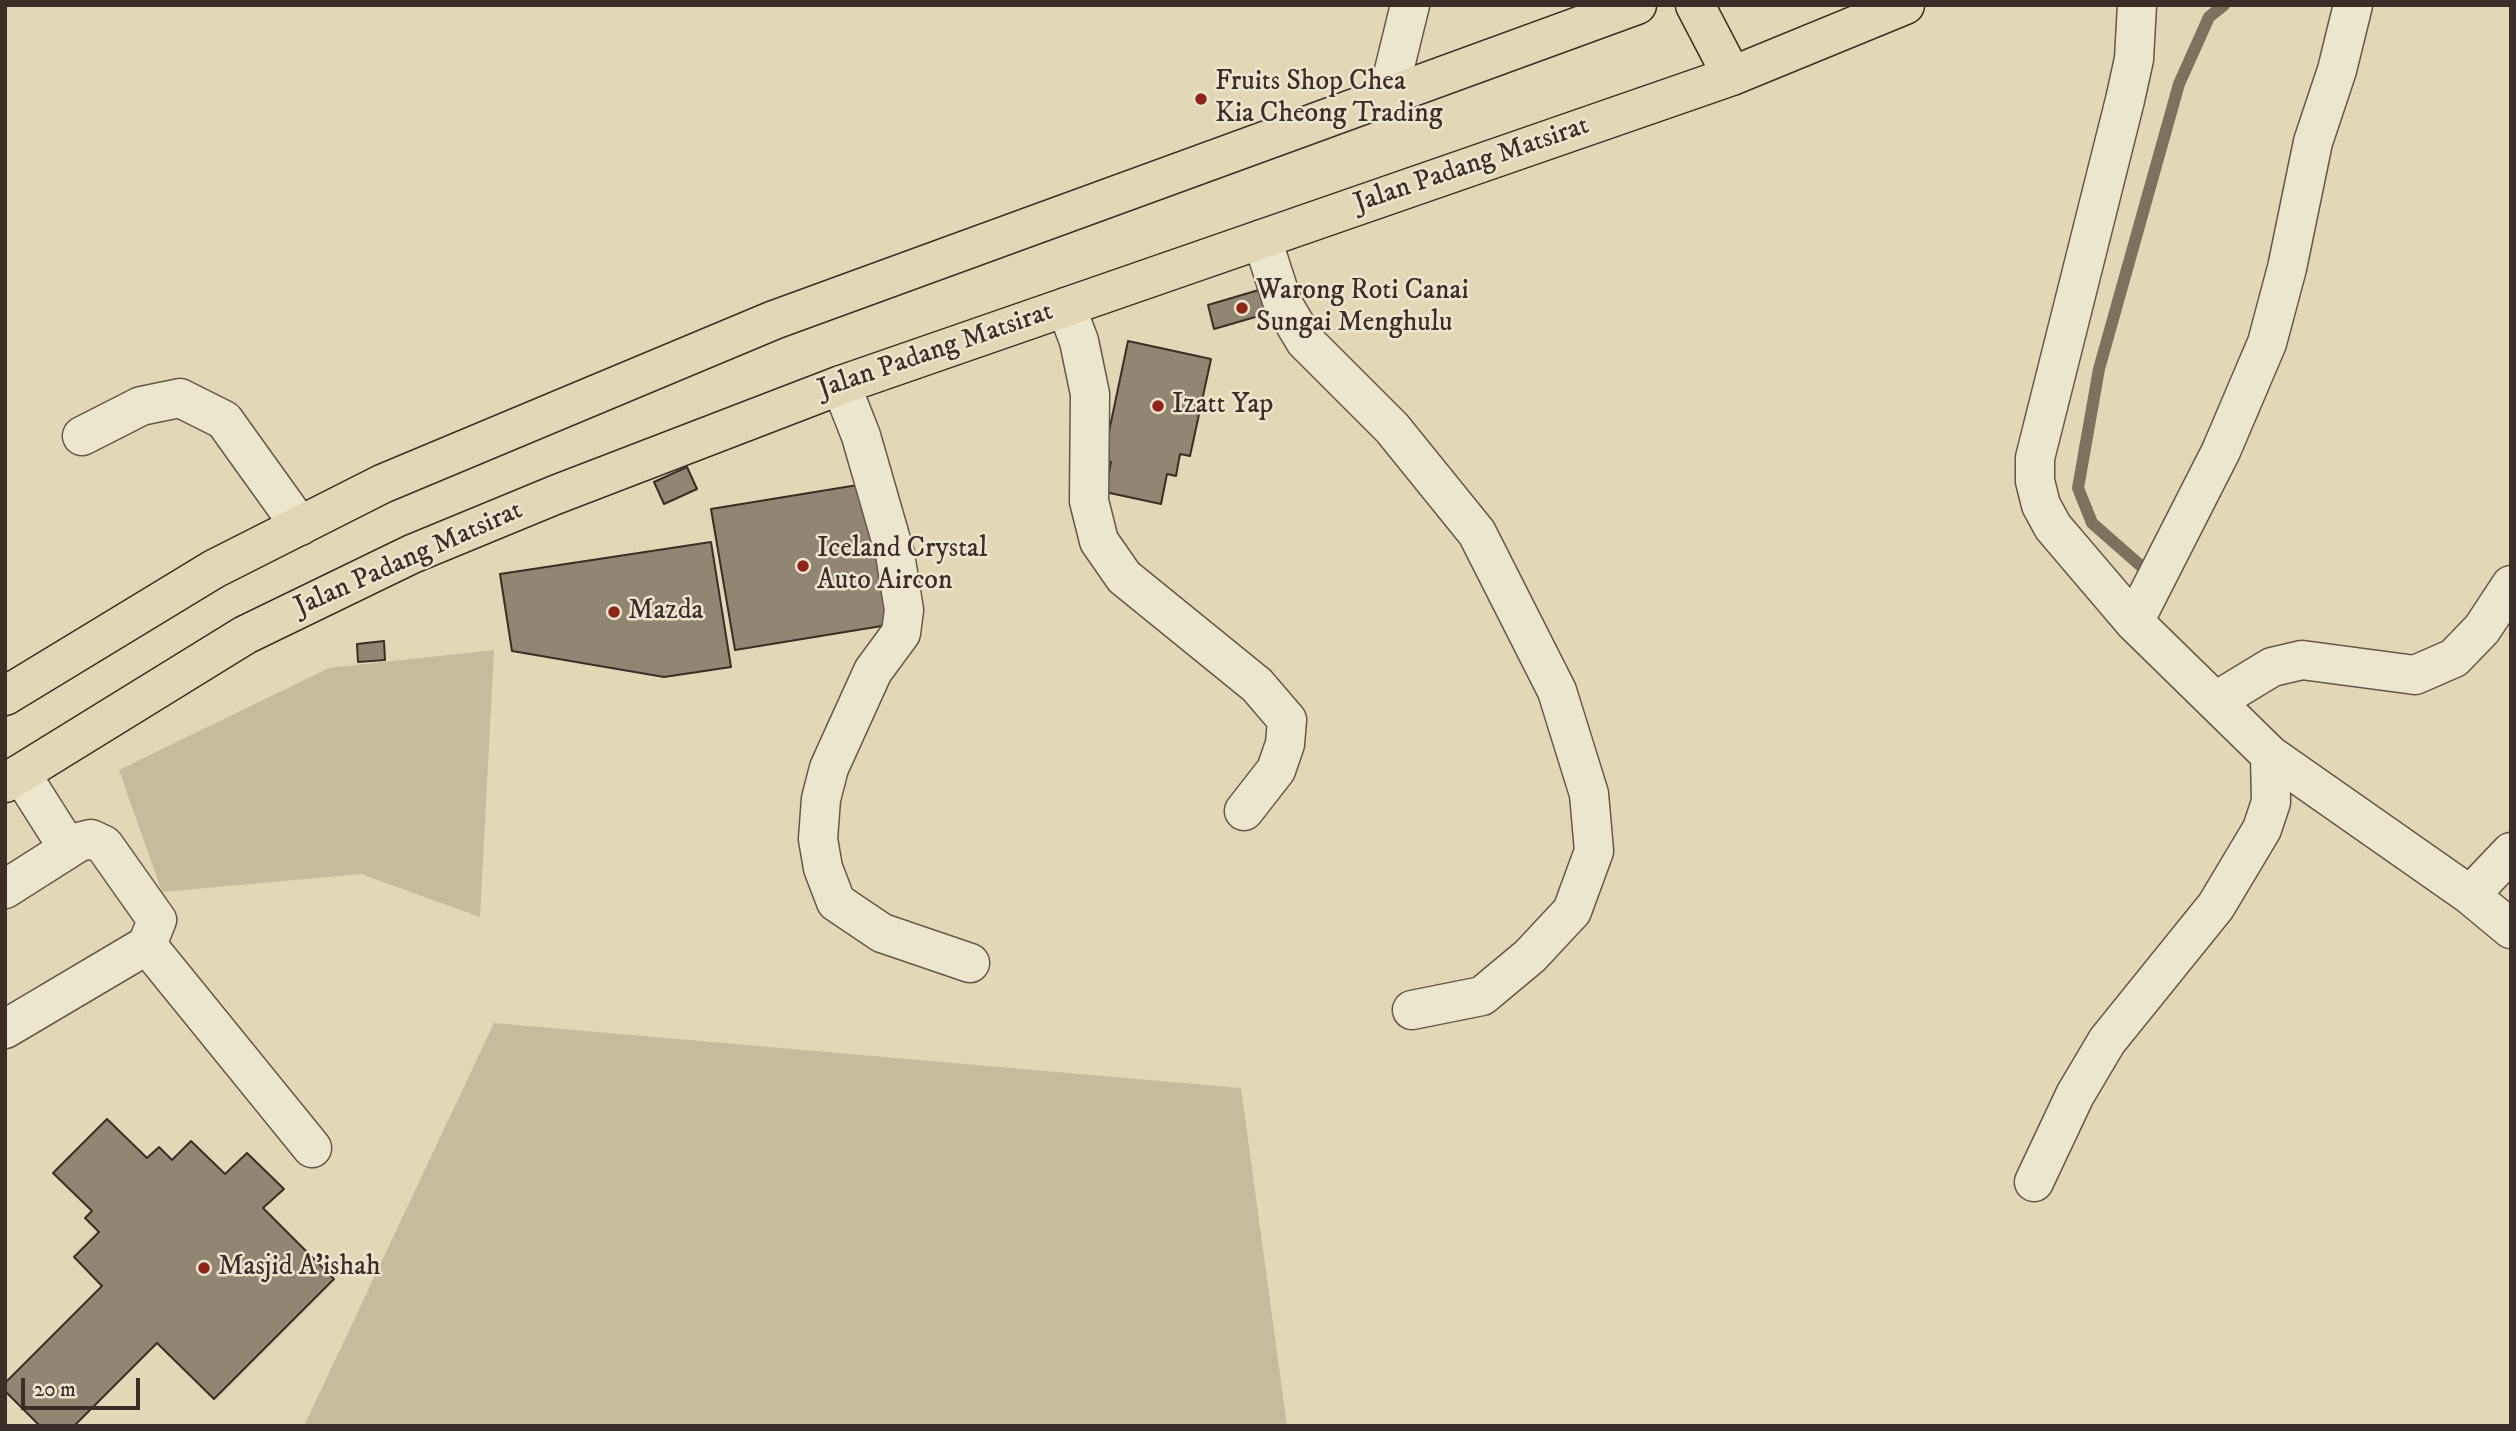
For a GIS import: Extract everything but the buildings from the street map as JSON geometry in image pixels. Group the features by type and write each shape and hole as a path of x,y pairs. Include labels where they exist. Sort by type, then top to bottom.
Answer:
{"main road":[{"path":"5,696 214,569 382,484 774,320 1637,5"},
{"path":"1695,5 1732,76"},
{"name":"Jalan Padang Matsirat","path":"13,778 245,635 412,554 697,439 841,385 1732,76 1905,5"}],"street":[{"path":"1388,95 1410,5"},
{"path":"2137,5 2134,59 2125,100 2035,458 2035,481 2041,505 2053,527 2134,622 2270,755 2470,895 2511,929"},
{"path":"2134,622 2221,451 2267,343 2287,268 2313,142 2337,70 2353,5"},
{"path":"1262,239 1283,304 1304,341 1392,428 1477,533 1557,691 1589,794 1594,851 1572,911 1530,956 1482,996 1412,1010"},
{"path":"1066,307 1079,341 1090,394 1089,501 1100,541 1124,576 1257,685 1287,720 1285,744 1276,770 1244,811"},
{"path":"841,385 861,436 895,554 904,610 901,633 873,671 829,768 821,799 818,839 823,868 836,902 882,933 970,963"},
{"path":"82,436 141,406 180,398 224,420 300,526"},
{"path":"2216,701 2272,667 2302,660 2415,675 2454,658 2482,629 2511,585"},
{"path":"2034,1182 2075,1095 2107,1041 2216,906 2262,829 2271,802 2270,755"},
{"path":"13,778 68,848"},
{"path":"5,889 68,848 91,839 103,845 157,920 147,945 5,1029"},
{"path":"2470,895 2511,852"},
{"path":"147,945 312,1148"}],"shaded area":[{"path":"494,650 480,917 361,874 162,892 119,770 329,668"},
{"path":"494,1023 1241,1088 1287,1426 304,1426"}],"waterway":[{"path":"2141,566 2092,523 2078,488 2099,369 2179,84 2209,17 2224,5"}],"place":[{"name":"Fruits Shop Chea Kia Cheong Trading","path":"1201,99"},
{"name":"Warong Roti Canai Sungai Menghulu","path":"1242,308"},
{"name":"Izatt Yap","path":"1158,406"},
{"name":"Iceland Crystal Auto Aircon","path":"803,566"},
{"name":"Mazda","path":"614,612"},
{"name":"Masjid A'ishah","path":"204,1268"}]}
